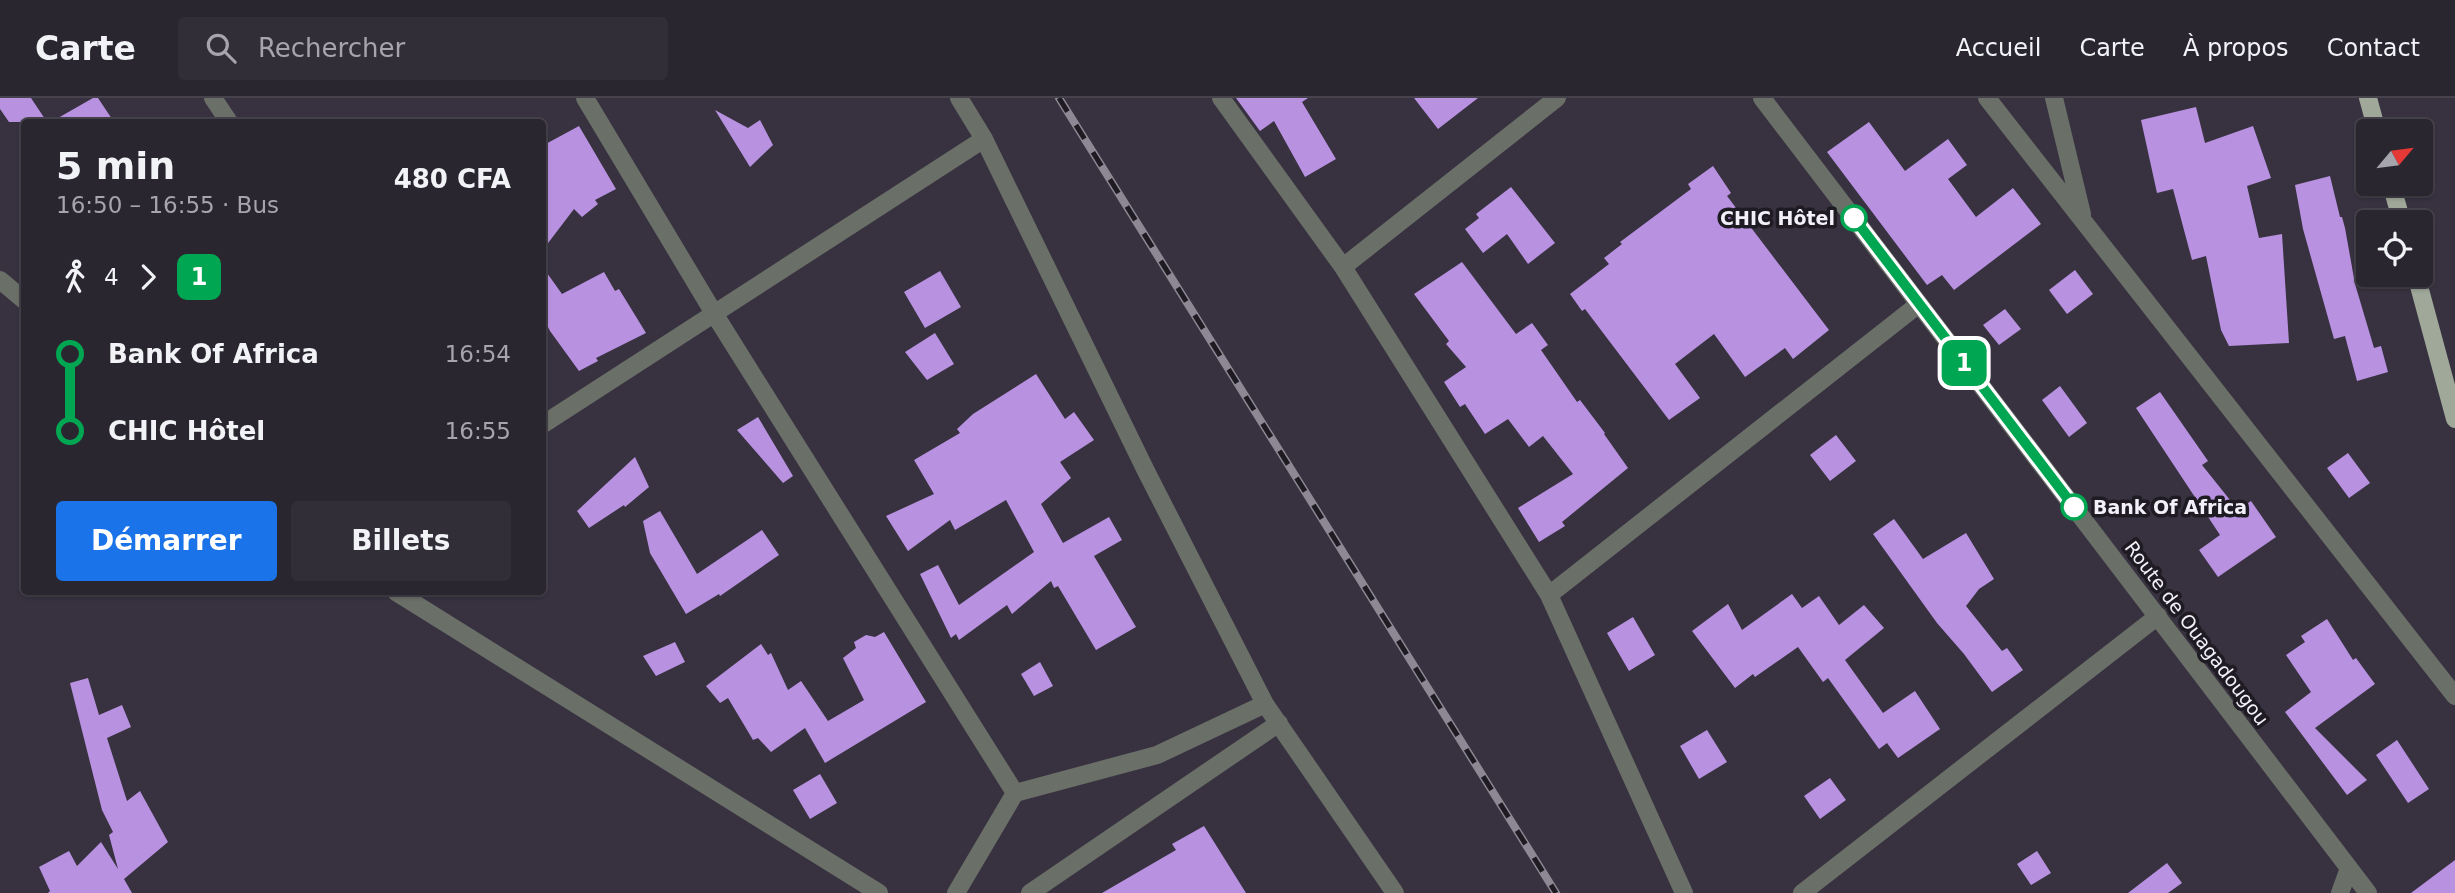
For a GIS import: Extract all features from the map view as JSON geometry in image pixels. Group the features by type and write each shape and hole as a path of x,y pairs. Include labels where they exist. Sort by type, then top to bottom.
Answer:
{"main road":[{"path":"2368,98 2374,119"},
{"path":"2419,287 2455,419"}],"street":[{"path":"213,98 227,119"},
{"path":"585,98 715,315 1015,793"},
{"path":"959,98 984,139 1146,471 1265,704 1395,893"},
{"path":"1221,98 1343,267 1549,595 1684,893"},
{"path":"1343,267 1557,98"},
{"name":"Route de Ouagadougou","path":"1762,98 2368,893"},
{"path":"1987,98 2455,696"},
{"path":"2054,98 2084,222"},
{"path":"546,422 984,139"},
{"path":"0,280 21,298"},
{"path":"1549,595 1919,304"},
{"path":"401,595 879,893"},
{"path":"1802,893 2158,616"},
{"path":"957,893 1015,793 1157,755 1265,704"},
{"path":"1030,893 1279,723"},
{"path":"2340,893 2349,868"}],"building":[{"path":"0,98 31,98 45,119 9,122 0,109"},
{"path":"93,98 98,98 112,119 56,119"},
{"path":"1236,98 1308,98 1302,102 1336,159 1305,177 1274,121 1260,131"},
{"path":"1414,98 1478,98 1438,129"},
{"path":"2196,107 2205,143 2253,126 2271,178 2247,186 2259,238 2282,234 2289,343 2229,346 2221,330 2206,256 2192,260 2173,189 2157,193 2141,120"},
{"path":"715,110 748,128 760,120 773,145 750,167"},
{"path":"1869,122 1905,171 1948,139 1967,165 1948,179 1976,217 2013,188 2041,224 1954,290 1942,275 1927,285 1827,152"},
{"path":"579,126 616,189 595,200 598,204 582,217 574,209 546,246 546,144"},
{"path":"1713,166 1731,193 1727,196 1829,330 1793,359 1785,348 1745,377 1714,334 1675,364 1700,398 1669,420 1585,309 1582,311 1570,294 1609,264 1604,258 1622,244 1620,242 1691,189 1688,184"},
{"path":"2330,176 2345,228 2355,284 2374,348 2381,346 2388,372 2357,381 2345,336 2334,339 2303,229 2295,185"},
{"path":"1511,187 1555,243 1528,264 1507,234 1483,253 1465,229 1479,218 1476,214"},
{"path":"1462,262 1516,334 1532,323 1548,345 1541,350 1577,402 1580,400 1605,433 1628,468 1562,522 1565,526 1539,542 1518,508 1573,474 1543,436 1529,447 1508,419 1485,434 1465,404 1460,407 1444,382 1466,367 1446,344 1449,341 1414,294"},
{"path":"2075,270 2093,294 2067,314 2049,290"},
{"path":"940,271 961,307 925,328 904,292"},
{"path":"546,272 562,294 604,272 615,291 619,289 646,333 596,358 598,361 579,371 546,323"},
{"path":"2005,309 2021,329 1999,345 1983,325"},
{"path":"935,333 954,364 927,380 905,352"},
{"path":"1036,374 1065,419 1074,412 1094,440 1060,462 1071,478 1041,504 1063,543 1109,517 1122,540 1094,556 1136,627 1096,650 1058,586 1054,588 1051,581 1012,614 1007,605 959,640 956,634 951,638 920,574 938,565 959,605 1034,552 1006,500 955,530 950,520 908,551 886,516 934,494 914,460 960,433 957,429 973,414"},
{"path":"2060,386 2087,423 2069,437 2042,400"},
{"path":"2160,392 2208,461 2202,465 2238,510 2251,501 2276,537 2218,577 2199,550 2220,535 2136,408"},
{"path":"758,417 793,476 783,483 737,430"},
{"path":"1836,435 1856,461 1830,481 1810,455"},
{"path":"2348,453 2370,483 2349,498 2327,468"},
{"path":"635,457 649,487 625,507 624,505 589,528 577,511"},
{"path":"660,511 697,574 762,530 779,555 720,596 719,594 686,614 650,553 643,521"},
{"path":"1894,519 1923,559 1966,533 1994,579 1979,589 1966,606 2002,651 2007,648 2023,670 1992,692 1937,623 1873,534"},
{"path":"1792,594 1802,608 1819,596 1839,625 1864,605 1884,628 1845,660 1883,713 1915,691 1940,729 1898,758 1887,743 1879,749 1828,678 1823,682 1798,647 1735,688 1692,631 1728,604 1742,630"},
{"path":"1633,617 1655,655 1629,671 1607,633"},
{"path":"2327,619 2353,660 2356,658 2375,684 2315,728 2367,780 2347,795 2285,712 2311,692 2286,655 2305,642 2301,636"},
{"path":"884,632 926,702 825,763 805,728 771,752 758,738 753,740 728,698 720,703 706,686 761,644 768,655 771,653 788,690 801,681 828,721 864,700 843,658 856,648 854,642 866,635 875,637"},
{"path":"675,642 685,662 656,676 643,656"},
{"path":"1040,662 1053,686 1034,696 1021,674"},
{"path":"88,678 99,715 122,705 131,727 107,738 127,801 140,791 168,842 124,879 132,893 48,893 50,891 39,867 69,851 77,866 101,842 118,869 109,835 113,832 102,810 70,683"},
{"path":"1707,730 1727,762 1699,779 1680,746"},
{"path":"2397,740 2429,789 2408,803 2376,755"},
{"path":"820,774 837,803 810,819 793,790"},
{"path":"1830,778 1846,800 1820,819 1804,796"},
{"path":"1204,826 1246,893 1102,893 1176,850 1172,844"},
{"path":"2037,851 2051,873 2031,885 2017,864"},
{"path":"2455,860 2455,893 2411,893"},
{"path":"2167,863 2182,883 2168,893 2128,893"}],"railway":[{"path":"1059,98 1556,893"}],"bus line":[{"name":"1","path":"1854,218 2074,507"}],"place":[{"name":"CHIC Hôtel","path":"1854,218"},
{"name":"Bank Of Africa","path":"2074,507"}]}
